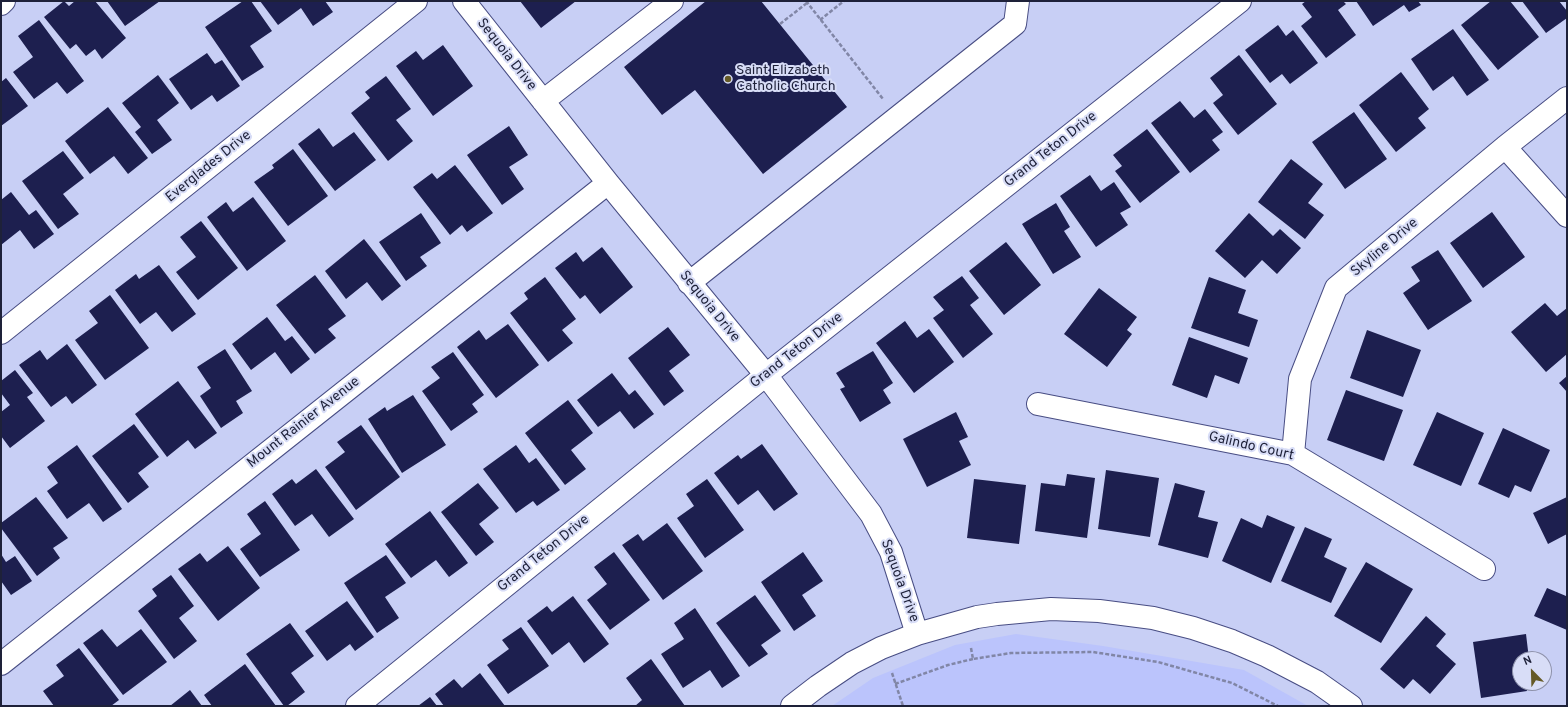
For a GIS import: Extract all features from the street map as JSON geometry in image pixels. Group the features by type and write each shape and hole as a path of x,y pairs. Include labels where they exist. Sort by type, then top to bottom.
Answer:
{"street":[{"path":"1,4 4,1"},
{"name":"Everglades Drive","path":"1,333 416,1"},
{"name":"Sequoia Drive","path":"464,1 608,183 766,375 871,514 891,552 918,634"},
{"path":"543,101 672,1"},
{"path":"689,283 1015,24 1018,1"},
{"name":"Grand Teton Drive","path":"356,706 766,375 1240,1"},
{"name":"Skyline Drive","path":"1293,454 1300,379 1336,288 1505,147 1567,98"},
{"path":"1505,147 1567,216"},
{"name":"Mount Rainier Avenue","path":"1,664 608,183"},
{"name":"Galindo Court","path":"1038,404 1293,454 1484,569"},
{"path":"792,706 852,663 881,648 918,634 977,617 1051,610 1099,610 1152,618 1193,628 1232,641 1267,656 1317,682 1351,706"}],"path":[{"path":"820,20 844,1"},
{"path":"780,24 806,2 885,102"},
{"path":"971,648 974,659"},
{"path":"895,684 948,665 1011,653 1093,652 1158,662 1232,683 1278,706"},
{"path":"892,673 903,706"}],"shaded area":[{"path":"1016,634 1103,646 1244,670 1308,706 832,706 873,678 955,645"}],"building":[{"path":"64,1 69,6 75,1 95,1 126,38 102,59 95,49 86,56 76,44 70,49 44,17"},
{"path":"107,1 160,1 125,26"},
{"path":"243,1 251,1 272,31 250,46 264,67 242,81 205,27"},
{"path":"260,1 325,1 333,12 313,26 301,8 278,25"},
{"path":"520,1 576,1 541,28"},
{"name":"Saint Elizabeth Catholic Church","path":"706,1 761,1 847,107 763,174 695,90 662,115 624,67"},
{"path":"1306,1 1343,1 1346,4 1338,10 1356,35 1326,58 1301,26 1312,17 1302,4"},
{"path":"1356,1 1418,1 1421,5 1409,12 1404,5 1373,26"},
{"path":"1491,1 1510,1 1539,37 1498,70 1461,25"},
{"path":"1522,1 1559,1 1567,11 1567,18 1546,33"},
{"path":"39,20 84,81 67,94 57,82 34,99 13,72 33,57 18,36"},
{"path":"1278,25 1286,36 1293,30 1318,63 1290,84 1282,74 1270,83 1245,50"},
{"path":"1453,29 1489,80 1467,96 1453,76 1433,91 1411,59"},
{"path":"443,45 473,86 433,116 396,66 416,51 423,60"},
{"path":"207,53 215,64 222,60 240,86 217,102 212,95 191,110 169,79"},
{"path":"1239,55 1277,104 1238,135 1213,103 1223,95 1210,78"},
{"path":"1401,72 1429,109 1418,118 1426,128 1396,152 1359,105"},
{"path":"158,75 179,103 157,120 172,140 152,154 135,132 141,127 122,103"},
{"path":"386,76 411,109 396,120 413,141 388,161 351,113 370,98 365,92"},
{"path":"6,78 28,106 1,126 1,82"},
{"path":"1180,101 1194,118 1205,109 1223,132 1212,140 1220,150 1190,173 1151,123"},
{"path":"108,107 148,158 128,174 114,156 90,174 65,141"},
{"path":"1354,112 1387,159 1345,189 1312,142"},
{"path":"509,126 528,155 509,167 524,189 502,205 467,155"},
{"path":"319,128 333,147 354,132 376,160 335,191 298,144"},
{"path":"1147,129 1180,172 1140,203 1115,171 1122,166 1113,155"},
{"path":"293,149 328,196 288,226 254,182 274,168 272,165"},
{"path":"63,151 84,178 63,194 79,214 58,229 22,181"},
{"path":"1291,159 1323,184 1308,203 1324,215 1305,239 1258,202"},
{"path":"455,165 493,213 467,232 462,225 450,235 413,187 432,173 437,179"},
{"path":"1090,175 1101,191 1114,182 1131,207 1120,213 1128,225 1096,247 1060,196"},
{"path":"11,192 29,215 36,210 54,234 34,249 20,230 1,245 1,200"},
{"path":"253,197 286,241 247,271 207,217 226,202 233,212"},
{"path":"1056,203 1070,227 1064,231 1081,257 1053,274 1022,224"},
{"path":"1492,212 1525,257 1483,288 1450,243"},
{"path":"421,213 441,243 420,257 427,266 406,281 379,242"},
{"path":"1249,213 1273,236 1280,229 1301,248 1277,274 1262,260 1245,278 1215,251"},
{"path":"201,221 238,268 198,300 176,272 196,257 180,237"},
{"path":"364,239 401,286 382,301 367,282 346,299 325,271"},
{"path":"1006,242 1041,285 1004,315 969,271"},
{"path":"602,247 633,287 600,314 585,295 580,299 555,268 576,252 583,262"},
{"path":"1438,250 1472,301 1428,330 1403,293 1420,281 1411,267"},
{"path":"159,265 196,314 172,332 156,312 140,324 115,290 136,274 139,279"},
{"path":"315,275 346,316 328,329 336,338 315,354 276,305"},
{"path":"962,276 979,298 970,305 993,334 963,358 933,318 944,310 933,297"},
{"path":"545,277 576,319 562,330 573,343 548,362 510,313 528,299 524,293"},
{"path":"1209,277 1246,290 1238,313 1258,320 1249,347 1191,328"},
{"path":"1099,288 1137,317 1127,330 1132,334 1107,367 1064,334"},
{"path":"110,295 149,348 105,380 75,340 98,323 89,311"},
{"path":"1545,303 1557,316 1567,308 1567,354 1546,372 1511,332"},
{"path":"267,317 285,341 292,336 310,359 291,374 275,352 251,370 232,344"},
{"path":"905,321 917,338 929,329 954,362 914,393 876,343"},
{"path":"508,324 539,365 496,398 457,347 479,330 486,340"},
{"path":"668,327 690,355 669,371 684,391 664,406 628,358"},
{"path":"1367,330 1421,350 1403,397 1350,378"},
{"path":"1189,337 1248,358 1239,384 1215,375 1207,398 1172,385"},
{"path":"67,344 97,385 72,404 66,396 51,407 19,365 40,350 47,360"},
{"path":"225,349 252,391 236,401 243,413 221,428 200,396 211,388 197,367"},
{"path":"873,351 893,383 883,390 891,403 860,422 840,389 845,387 836,373"},
{"path":"453,352 484,395 472,404 478,412 451,431 422,391 440,378 431,367"},
{"path":"15,370 33,393 27,397 45,421 10,448 1,436 1,412 10,405 1,393 1,381"},
{"path":"612,373 629,395 635,390 654,414 634,429 620,411 598,427 577,400"},
{"path":"1567,376 1567,392 1559,383"},
{"path":"178,381 217,433 195,449 188,440 167,457 135,414"},
{"path":"1346,390 1403,410 1384,461 1327,440"},
{"path":"413,395 446,445 402,473 368,419 385,407 387,411"},
{"path":"568,400 593,433 571,450 586,469 565,485 525,433"},
{"path":"956,412 968,437 959,441 971,465 927,487 903,439"},
{"path":"1437,412 1484,433 1461,486 1413,465"},
{"path":"134,424 159,457 138,473 149,487 128,503 92,456"},
{"path":"361,425 400,477 356,510 325,467 345,452 337,442"},
{"path":"1503,428 1550,450 1531,492 1515,485 1509,498 1478,484"},
{"path":"762,444 798,494 774,511 758,490 738,505 714,473 738,455 741,459"},
{"path":"77,445 122,509 103,522 89,503 67,519 47,491 58,483 47,467"},
{"path":"516,445 529,463 536,458 560,490 537,506 533,501 516,513 483,469"},
{"path":"316,469 354,519 329,537 312,514 295,526 272,494 292,479 296,484"},
{"path":"1106,470 1159,478 1150,537 1098,529"},
{"path":"1067,474 1095,478 1087,538 1035,531 1041,483 1065,486"},
{"path":"707,479 744,530 705,558 677,518 694,506 686,494"},
{"path":"974,479 1026,485 1019,544 967,538"},
{"path":"478,483 499,508 479,524 494,542 476,556 441,512"},
{"path":"1175,483 1205,491 1198,517 1218,522 1208,558 1158,545"},
{"path":"36,497 68,538 53,548 60,558 37,576 1,528 1,523"},
{"path":"1567,497 1567,534 1548,544 1533,513"},
{"path":"265,501 300,550 260,577 240,549 261,534 247,514"},
{"path":"430,511 468,563 449,577 436,560 411,578 385,544"},
{"path":"1267,515 1295,527 1271,583 1222,561 1241,518 1262,528"},
{"path":"667,523 703,571 663,600 622,545 638,534 643,541"},
{"path":"1305,527 1332,539 1324,557 1347,568 1331,603 1281,581"},
{"path":"228,546 260,588 218,621 178,569 200,553 207,562"},
{"path":"614,552 650,600 610,630 587,600 607,584 594,567"},
{"path":"803,552 823,581 802,595 816,616 794,631 761,582"},
{"path":"1,554 6,562 15,556 32,581 11,595 1,581"},
{"path":"386,555 406,583 385,597 399,618 377,633 344,583"},
{"path":"1366,562 1413,589 1381,643 1334,616"},
{"path":"171,575 194,606 179,618 197,641 174,659 138,611 157,596 152,589"},
{"path":"1547,588 1566,596 1567,593 1567,630 1534,616"},
{"path":"755,595 781,631 761,645 768,654 749,667 716,623"},
{"path":"573,596 609,644 584,663 569,642 552,655 527,621 547,606 552,612"},
{"path":"347,601 374,637 355,651 350,644 327,661 305,631"},
{"path":"695,608 740,676 722,688 710,670 683,688 661,654 684,639 674,623"},
{"path":"1426,616 1446,634 1436,646 1456,664 1430,694 1413,679 1404,689 1380,669"},
{"path":"290,623 314,656 291,673 305,692 287,706 284,706 246,654"},
{"path":"521,627 549,666 508,694 487,665 509,649 502,640"},
{"path":"102,629 117,647 141,629 167,662 123,695 83,643"},
{"path":"1526,634 1528,651 1512,651 1512,691 1527,691 1481,698 1473,642"},
{"path":"79,648 119,700 111,706 54,706 43,691 64,676 56,665"},
{"path":"651,659 685,706 635,706 642,700 626,678"},
{"path":"245,664 276,706 212,706 204,695"},
{"path":"480,673 505,706 444,706 435,694 454,679 462,688"},
{"path":"190,690 202,706 170,706"},
{"path":"430,697 437,706 418,706"}],"place":[{"name":"Saint Elizabeth Catholic Church","path":"728,79"}]}
